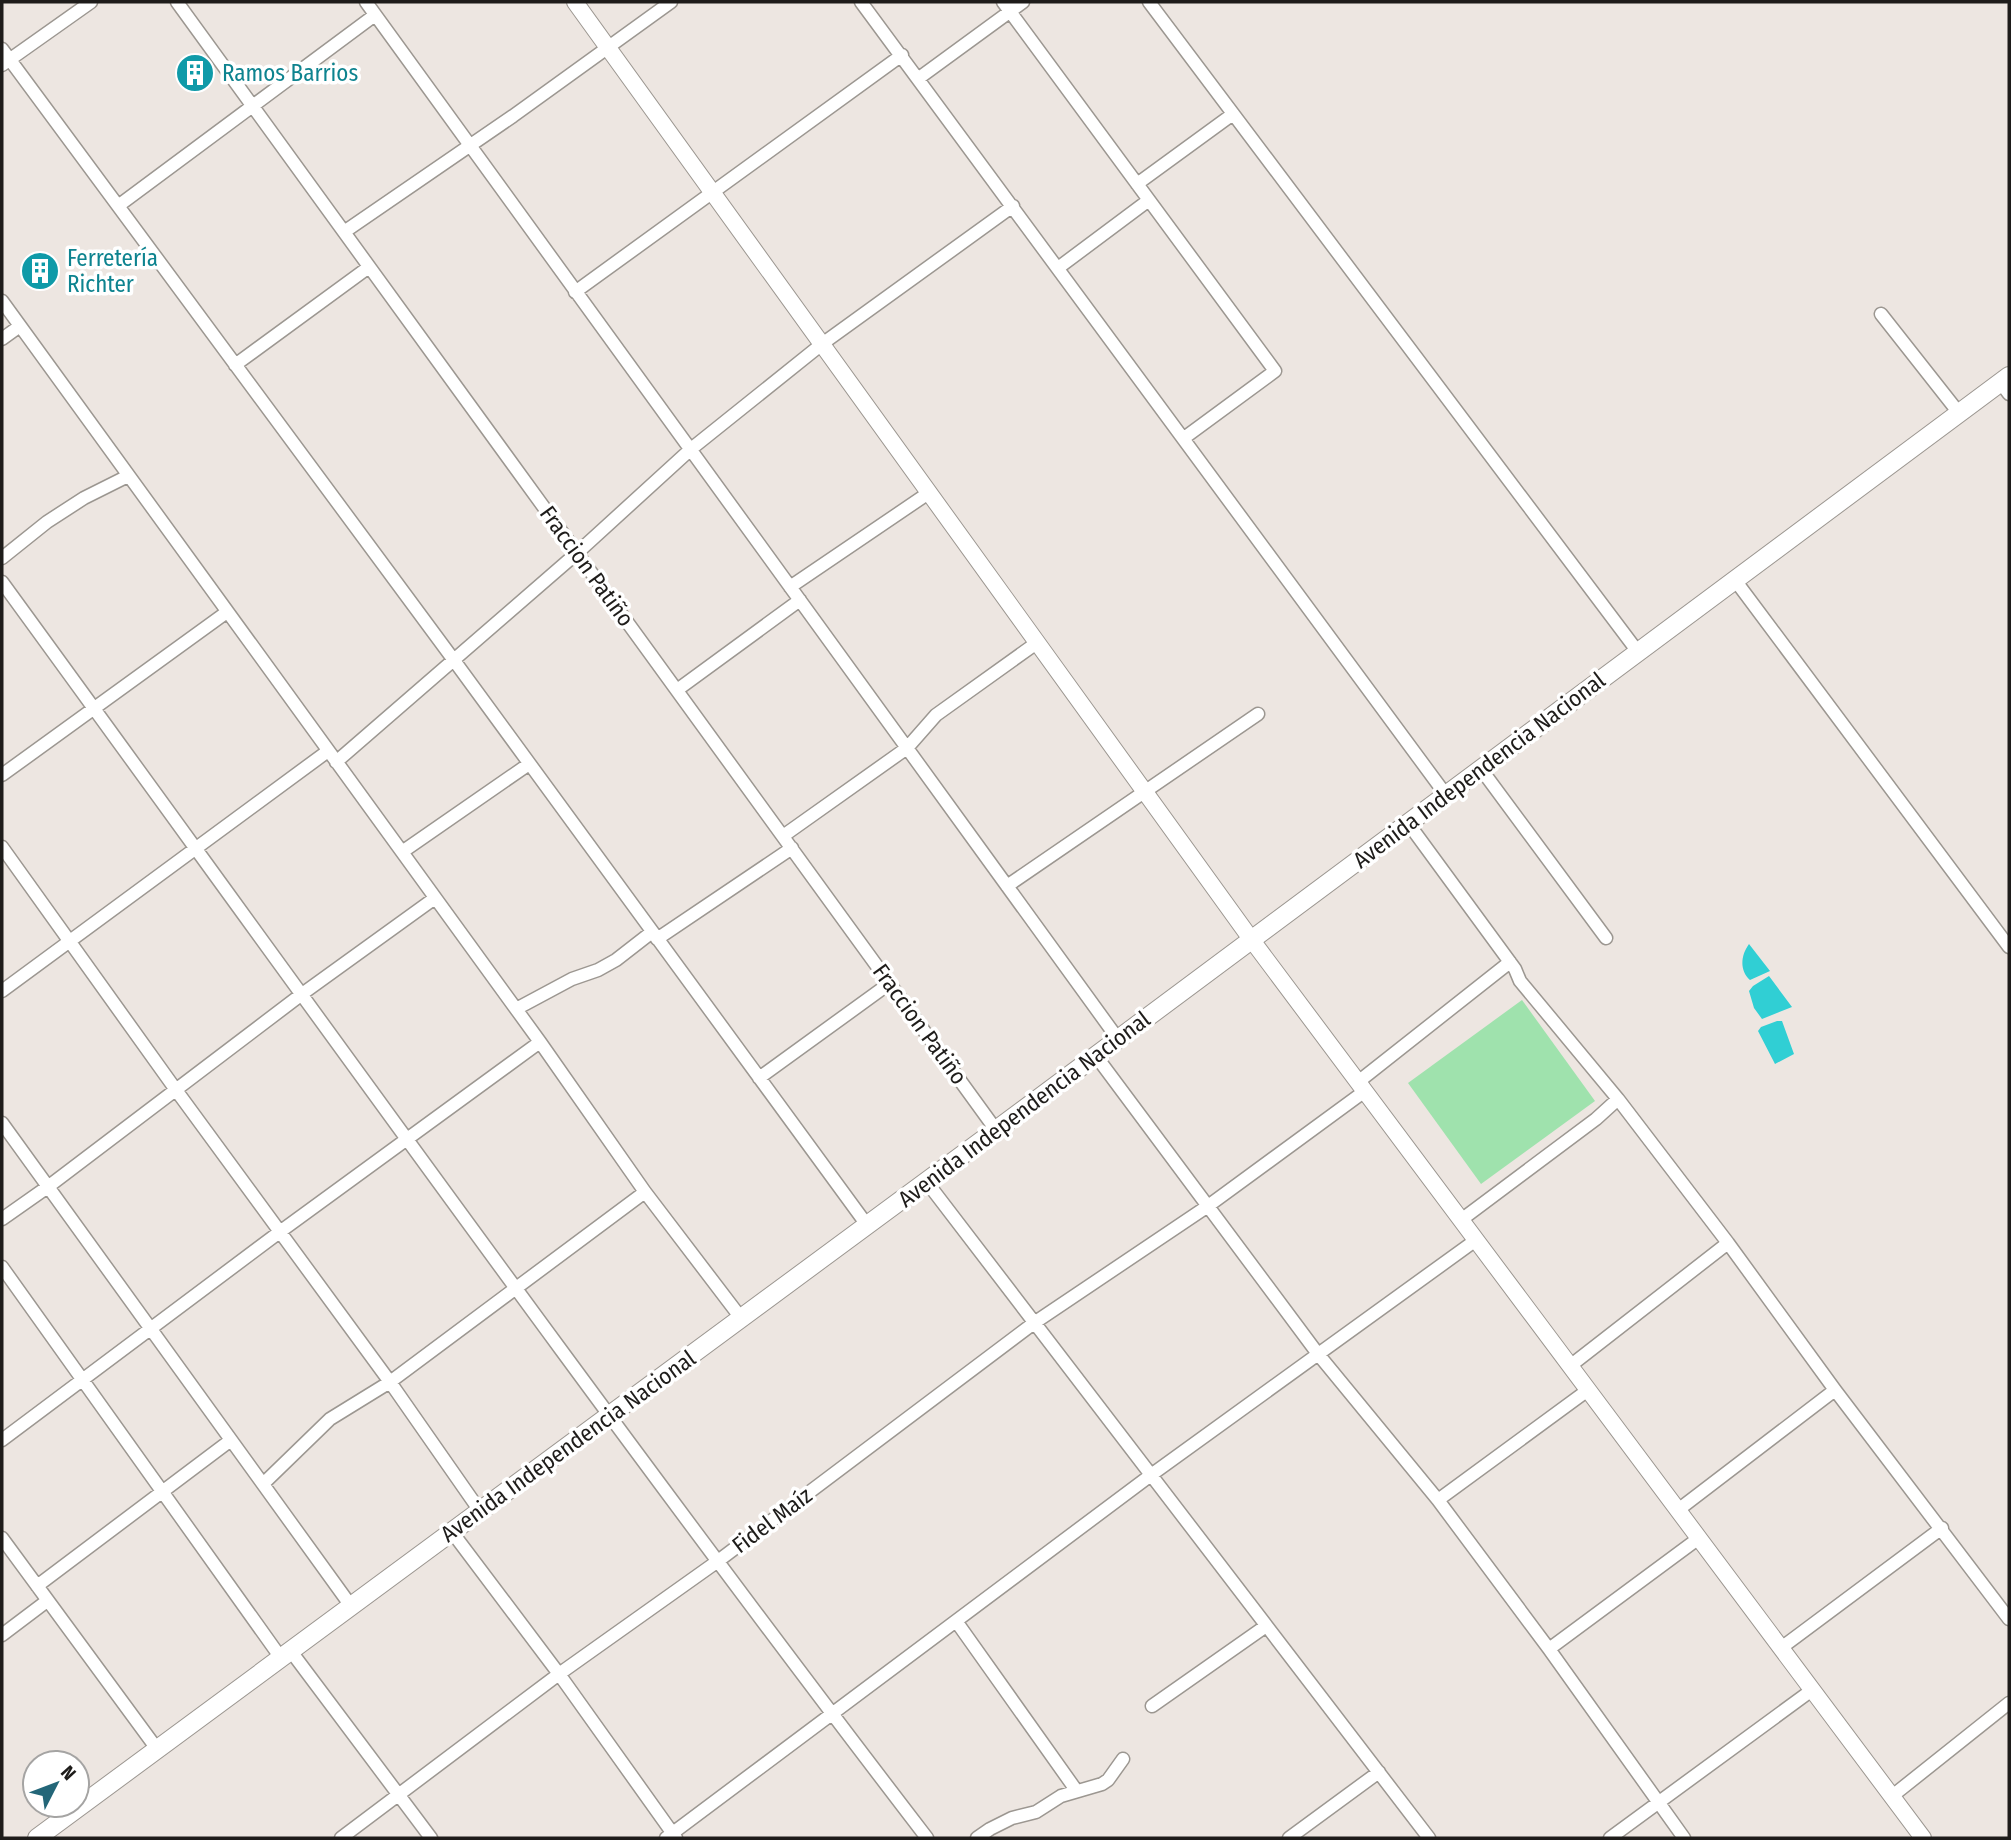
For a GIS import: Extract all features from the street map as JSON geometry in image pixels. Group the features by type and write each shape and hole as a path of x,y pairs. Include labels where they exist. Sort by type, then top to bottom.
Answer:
{"main road":[{"name":"Avenida Independencia Nacional","path":"37,1838 1096,1056 1959,413 2006,384"}],"street":[{"path":"91,2 4,57 118,206 453,659 867,1225"},
{"name":"Fraccion Patiño","path":"177,2 996,1130"},
{"path":"366,2 1118,1039"},
{"path":"575,2 1251,939 1922,1838"},
{"path":"344,232 671,2"},
{"path":"861,2 1446,795"},
{"path":"919,78 1007,6 1023,2"},
{"path":"1149,2 1638,652"},
{"path":"1007,6 1275,371 1184,438"},
{"path":"118,206 375,15"},
{"path":"575,292 902,55"},
{"path":"1137,184 1233,114"},
{"path":"1058,268 1149,200"},
{"path":"336,762 691,449 822,344 1013,206"},
{"path":"235,365 369,267"},
{"path":"2,302 540,1042 645,1192 741,1318"},
{"path":"1881,314 1959,413"},
{"path":"2,339 20,327"},
{"path":"2,558 83,498 128,476"},
{"path":"790,587 930,492"},
{"path":"1735,580 2009,947"},
{"path":"2,582 514,1288 927,1838"},
{"path":"677,690 800,600"},
{"path":"2,775 228,612"},
{"path":"783,836 907,748 936,715 1038,642"},
{"path":"1007,886 1258,714"},
{"path":"2,991 328,751"},
{"path":"402,852 529,764"},
{"path":"1481,769 1606,938"},
{"path":"1408,823 1510,962 1520,981 1618,1100 1728,1243 1835,1390 2009,1619"},
{"path":"2,847 390,1382 480,1511"},
{"path":"516,1009 572,979 616,960 792,848"},
{"path":"2,1219 435,898"},
{"name":"Fidel Maíz","path":"341,1838 559,1674 718,1561 1034,1324 1208,1206 1361,1086 1510,962"},
{"path":"759,1078 890,983"},
{"path":"2,1440 540,1042"},
{"path":"1096,1056 1318,1354 1438,1500 1684,1838"},
{"path":"1461,1220 1618,1100"},
{"path":"2,1122 351,1606"},
{"path":"926,1181 1429,1838"},
{"path":"263,1484 330,1419 390,1382 645,1192"},
{"path":"452,1532 559,1674 672,1837 1151,1475 1476,1240"},
{"path":"1570,1366 1728,1243"},
{"path":"2,1267 163,1492 431,1838"},
{"path":"1438,1500 1588,1390"},
{"path":"1678,1510 1835,1390"},
{"path":"37,1586 231,1440"},
{"path":"1780,1648 1942,1528"},
{"path":"2,1538 157,1749"},
{"path":"1549,1649 1699,1538"},
{"path":"2,1635 47,1601"},
{"path":"956,1621 1076,1790"},
{"path":"1152,1706 1266,1626"},
{"path":"1610,1838 1812,1690"},
{"path":"1891,1797 2009,1703"},
{"path":"977,1838 1012,1818 1036,1812 1061,1796 1108,1780 1123,1759"},
{"path":"1289,1838 1379,1772"}],"green space":[{"path":"1522,1000 1595,1101 1481,1184 1408,1083"}],"water":[{"path":"1749,944 1770,971 1750,980 1744,972 1742,962"},
{"path":"1769,976 1792,1007 1762,1019 1754,1008 1749,991"},
{"path":"1782,1021 1794,1054 1775,1064 1758,1031 1761,1027"}],"place":[{"name":"Ramos Barrios","path":"195,73"},
{"name":"Ferretería Richter","path":"40,271"}]}
